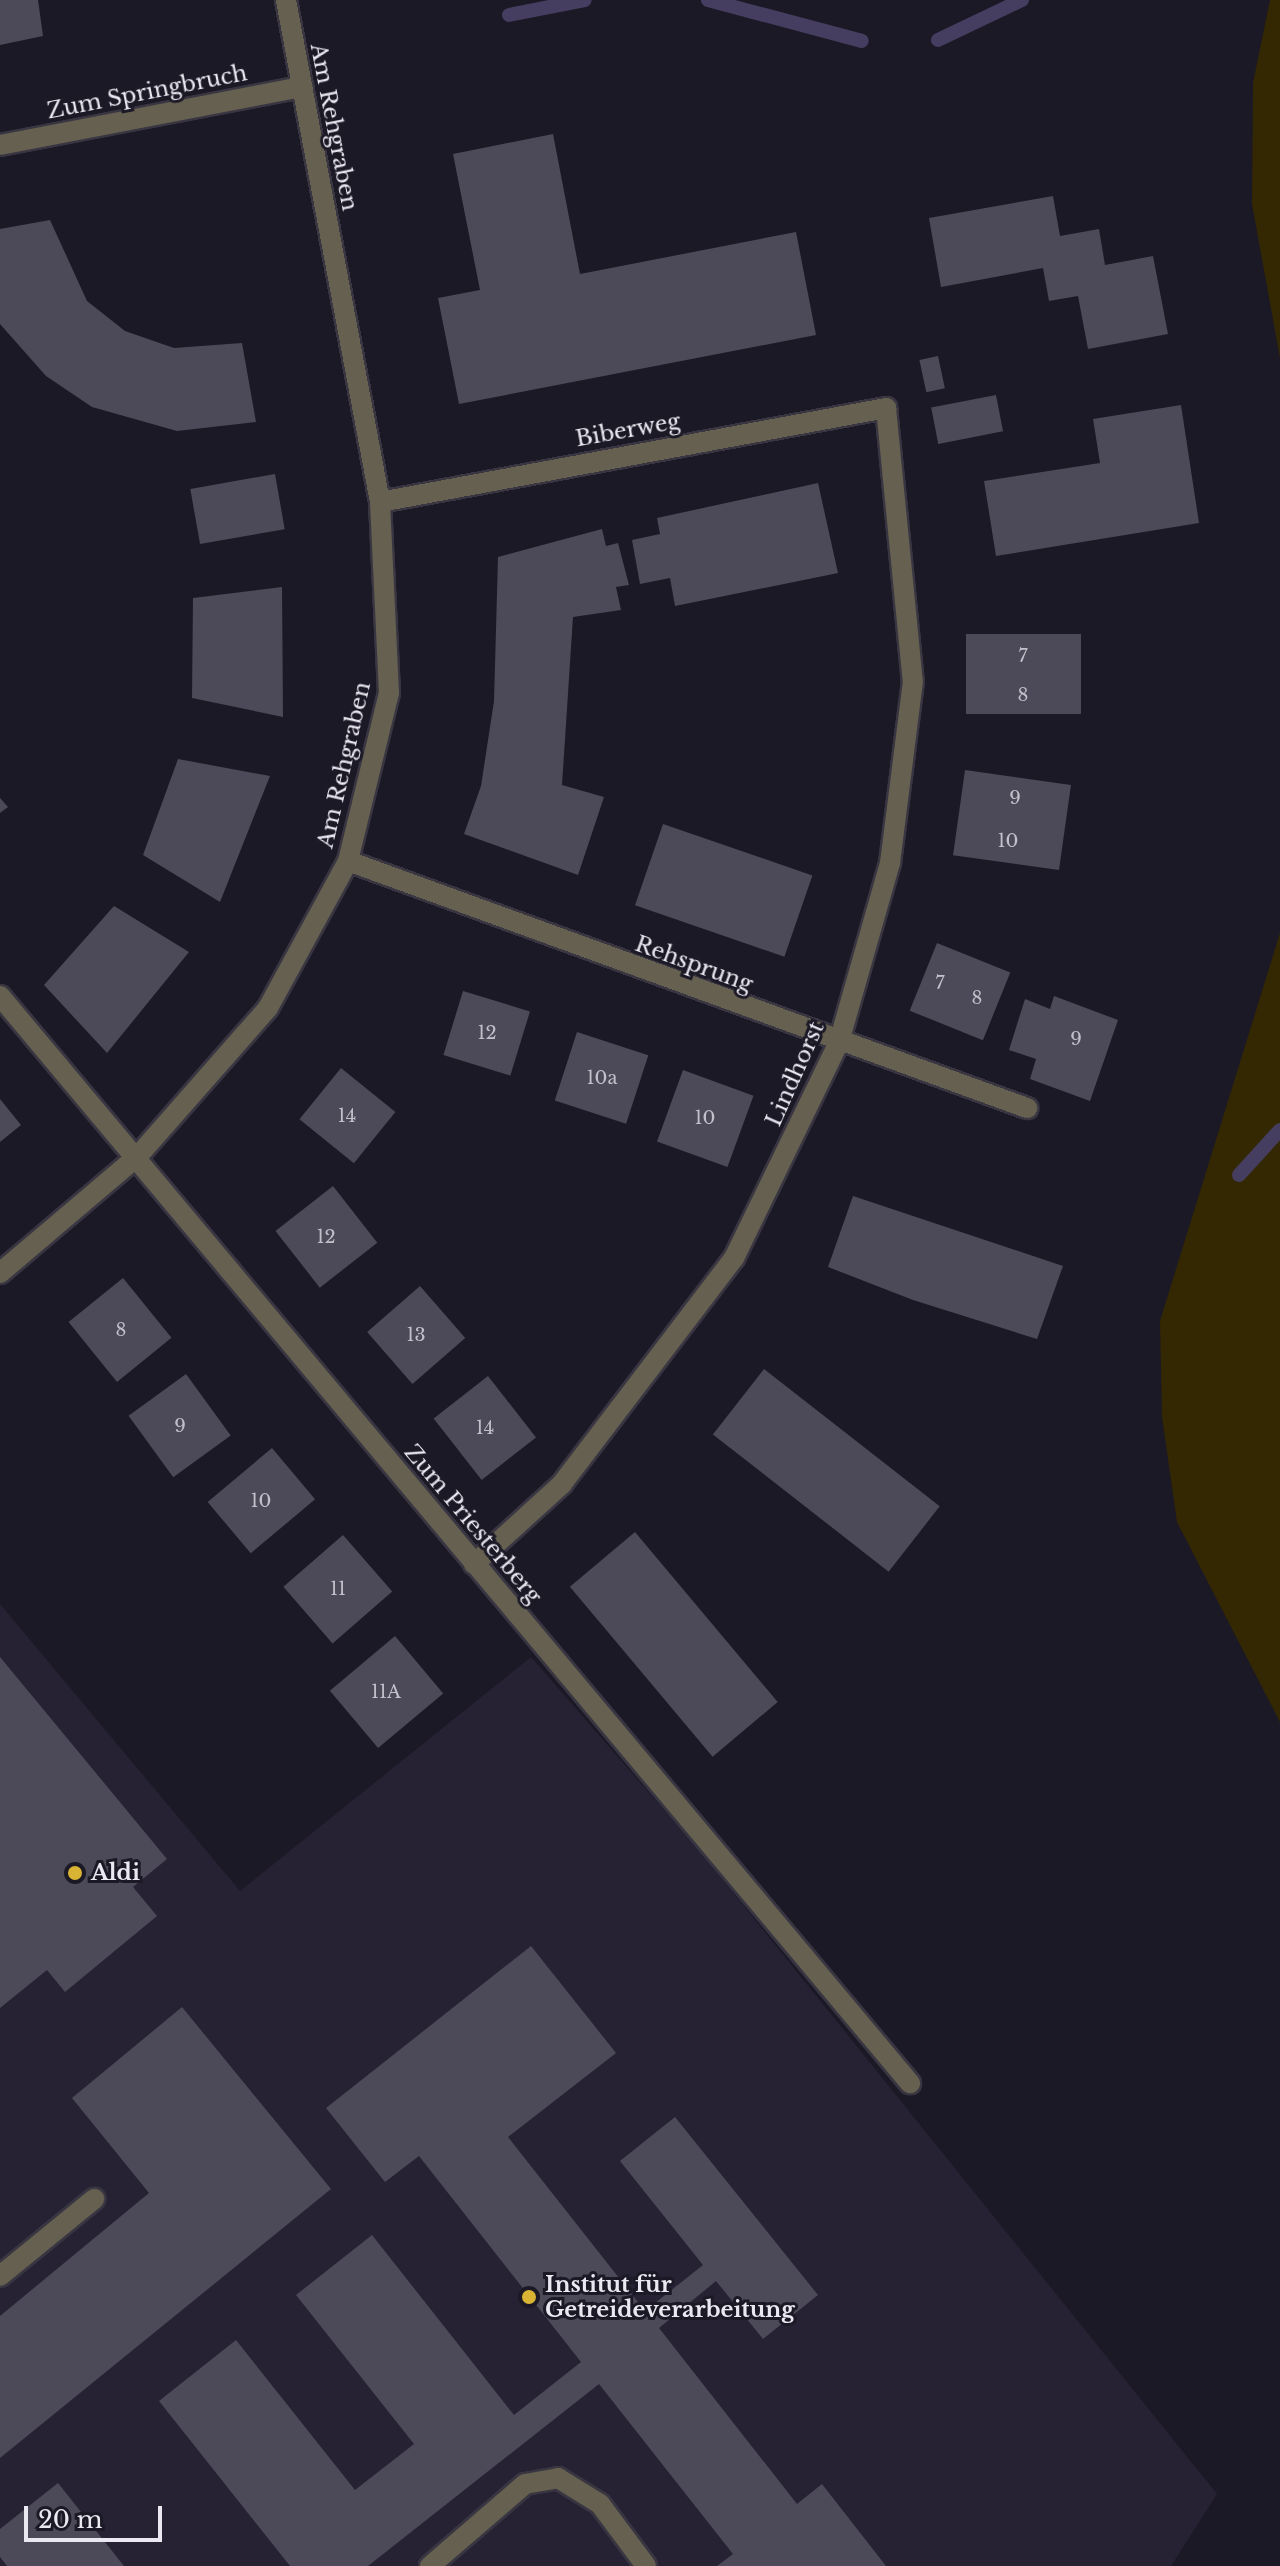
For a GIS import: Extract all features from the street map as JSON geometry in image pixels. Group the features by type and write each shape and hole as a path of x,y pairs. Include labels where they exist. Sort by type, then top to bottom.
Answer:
{"street":[{"name":"Am Rehgraben","path":"0,1273 138,1156 268,1008 348,861 389,693 380,502 286,0"},
{"name":"Zum Springbruch","path":"0,145 302,87"},
{"name":"Biberweg","path":"380,502 886,408"},
{"name":"Lindhorst","path":"474,1564 562,1484 734,1258 839,1042 890,863 913,681 886,408"},
{"name":"Rehsprung","path":"348,861 1027,1108"},
{"name":"Zum Priesterberg","path":"0,996 138,1156 474,1564 910,2083"},
{"path":"0,2276 94,2199"},
{"path":"430,2566 525,2484 558,2478 600,2504 646,2566"}],"shaded area":[{"path":"1270,0 1280,0 1280,358 1252,204 1253,83"},
{"path":"1280,933 1280,1722 1177,1522 1162,1417 1160,1321"},
{"name":"Institut für Getreideverarbeitung","path":"0,1604 240,1891 531,1657 698,1849 1217,2494 1171,2566 0,2566"}],"building":[{"path":"0,0 38,0 43,36 0,45"},
{"path":"553,134 580,274 796,232 816,335 459,404 438,298 480,290 453,154"},
{"path":"1053,196 1060,236 1099,229 1105,265 1153,256 1168,334 1088,349 1078,296 1049,301 1043,268 941,287 929,218"},
{"path":"50,220 87,301 125,331 174,348 242,343 256,422 177,431 92,407 46,376 0,324 0,229"},
{"path":"938,356 945,388 926,392 919,360"},
{"path":"996,395 1003,431 938,444 931,408"},
{"path":"1181,405 1199,523 996,556 984,481 1100,463 1093,419"},
{"path":"275,474 285,529 200,544 190,489"},
{"path":"818,483 838,573 675,606 670,578 640,584 632,540 660,534 657,518"},
{"path":"602,529 606,546 618,543 629,585 616,587 621,610 573,617 562,785 604,797 578,875 464,834 481,786 494,701 498,557"},
{"path":"282,587 283,717 192,698 193,598"},
{"path":"966,634 1081,634 1081,714 966,714"},
{"path":"178,759 270,776 220,902 143,855"},
{"path":"965,770 1071,785 1059,870 953,855"},
{"path":"0,798 8,807 0,813"},
{"path":"663,824 812,875 784,957 635,905"},
{"path":"114,906 189,952 107,1053 44,985"},
{"path":"937,943 1010,973 983,1040 910,1011"},
{"path":"463,991 530,1011 510,1076 443,1055"},
{"path":"1054,996 1118,1020 1090,1101 1030,1079 1036,1059 1009,1050 1025,999 1050,1009"},
{"path":"577,1032 648,1055 626,1124 555,1100"},
{"path":"341,1068 395,1112 354,1163 299,1119"},
{"path":"683,1070 753,1096 727,1167 657,1141"},
{"path":"0,1099 21,1125 0,1142"},
{"path":"333,1186 377,1243 320,1288 275,1231"},
{"path":"853,1196 1063,1266 1037,1339 913,1300 828,1267"},
{"path":"123,1278 171,1338 117,1382 69,1322"},
{"path":"420,1286 465,1338 412,1384 367,1332"},
{"path":"764,1369 940,1506 889,1572 713,1434"},
{"path":"186,1374 231,1435 173,1477 129,1416"},
{"path":"488,1376 536,1437 482,1480 434,1418"},
{"path":"272,1448 315,1499 251,1553 208,1502"},
{"path":"635,1532 778,1702 713,1757 570,1587"},
{"path":"343,1535 392,1592 333,1643 283,1587"},
{"path":"395,1636 443,1693 378,1748 330,1691"},
{"name":"Aldi","path":"0,1657 167,1859 133,1887 157,1916 65,1992 47,1970 0,2008"},
{"path":"531,1946 616,2053 508,2137 645,2311 703,2265 620,2161 675,2117 818,2295 763,2339 716,2281 659,2328 797,2504 822,2484 886,2566 717,2566 733,2554 599,2384 368,2566 290,2566 159,2401 236,2340 355,2490 414,2444 296,2295 372,2235 514,2415 581,2362 419,2156 385,2182 326,2108"},
{"path":"182,2007 331,2189 0,2458 0,2316 149,2193 72,2098"},
{"path":"58,2483 124,2566 7,2566 0,2557 0,2529"}],"waterway":[{"path":"509,15 585,0"},
{"path":"708,0 862,41"},
{"path":"938,40 1022,0"},
{"path":"1239,1175 1280,1130"}],"place":[{"name":"Aldi","path":"75,1873"},
{"name":"Institut für Getreideverarbeitung","path":"529,2297"}]}
